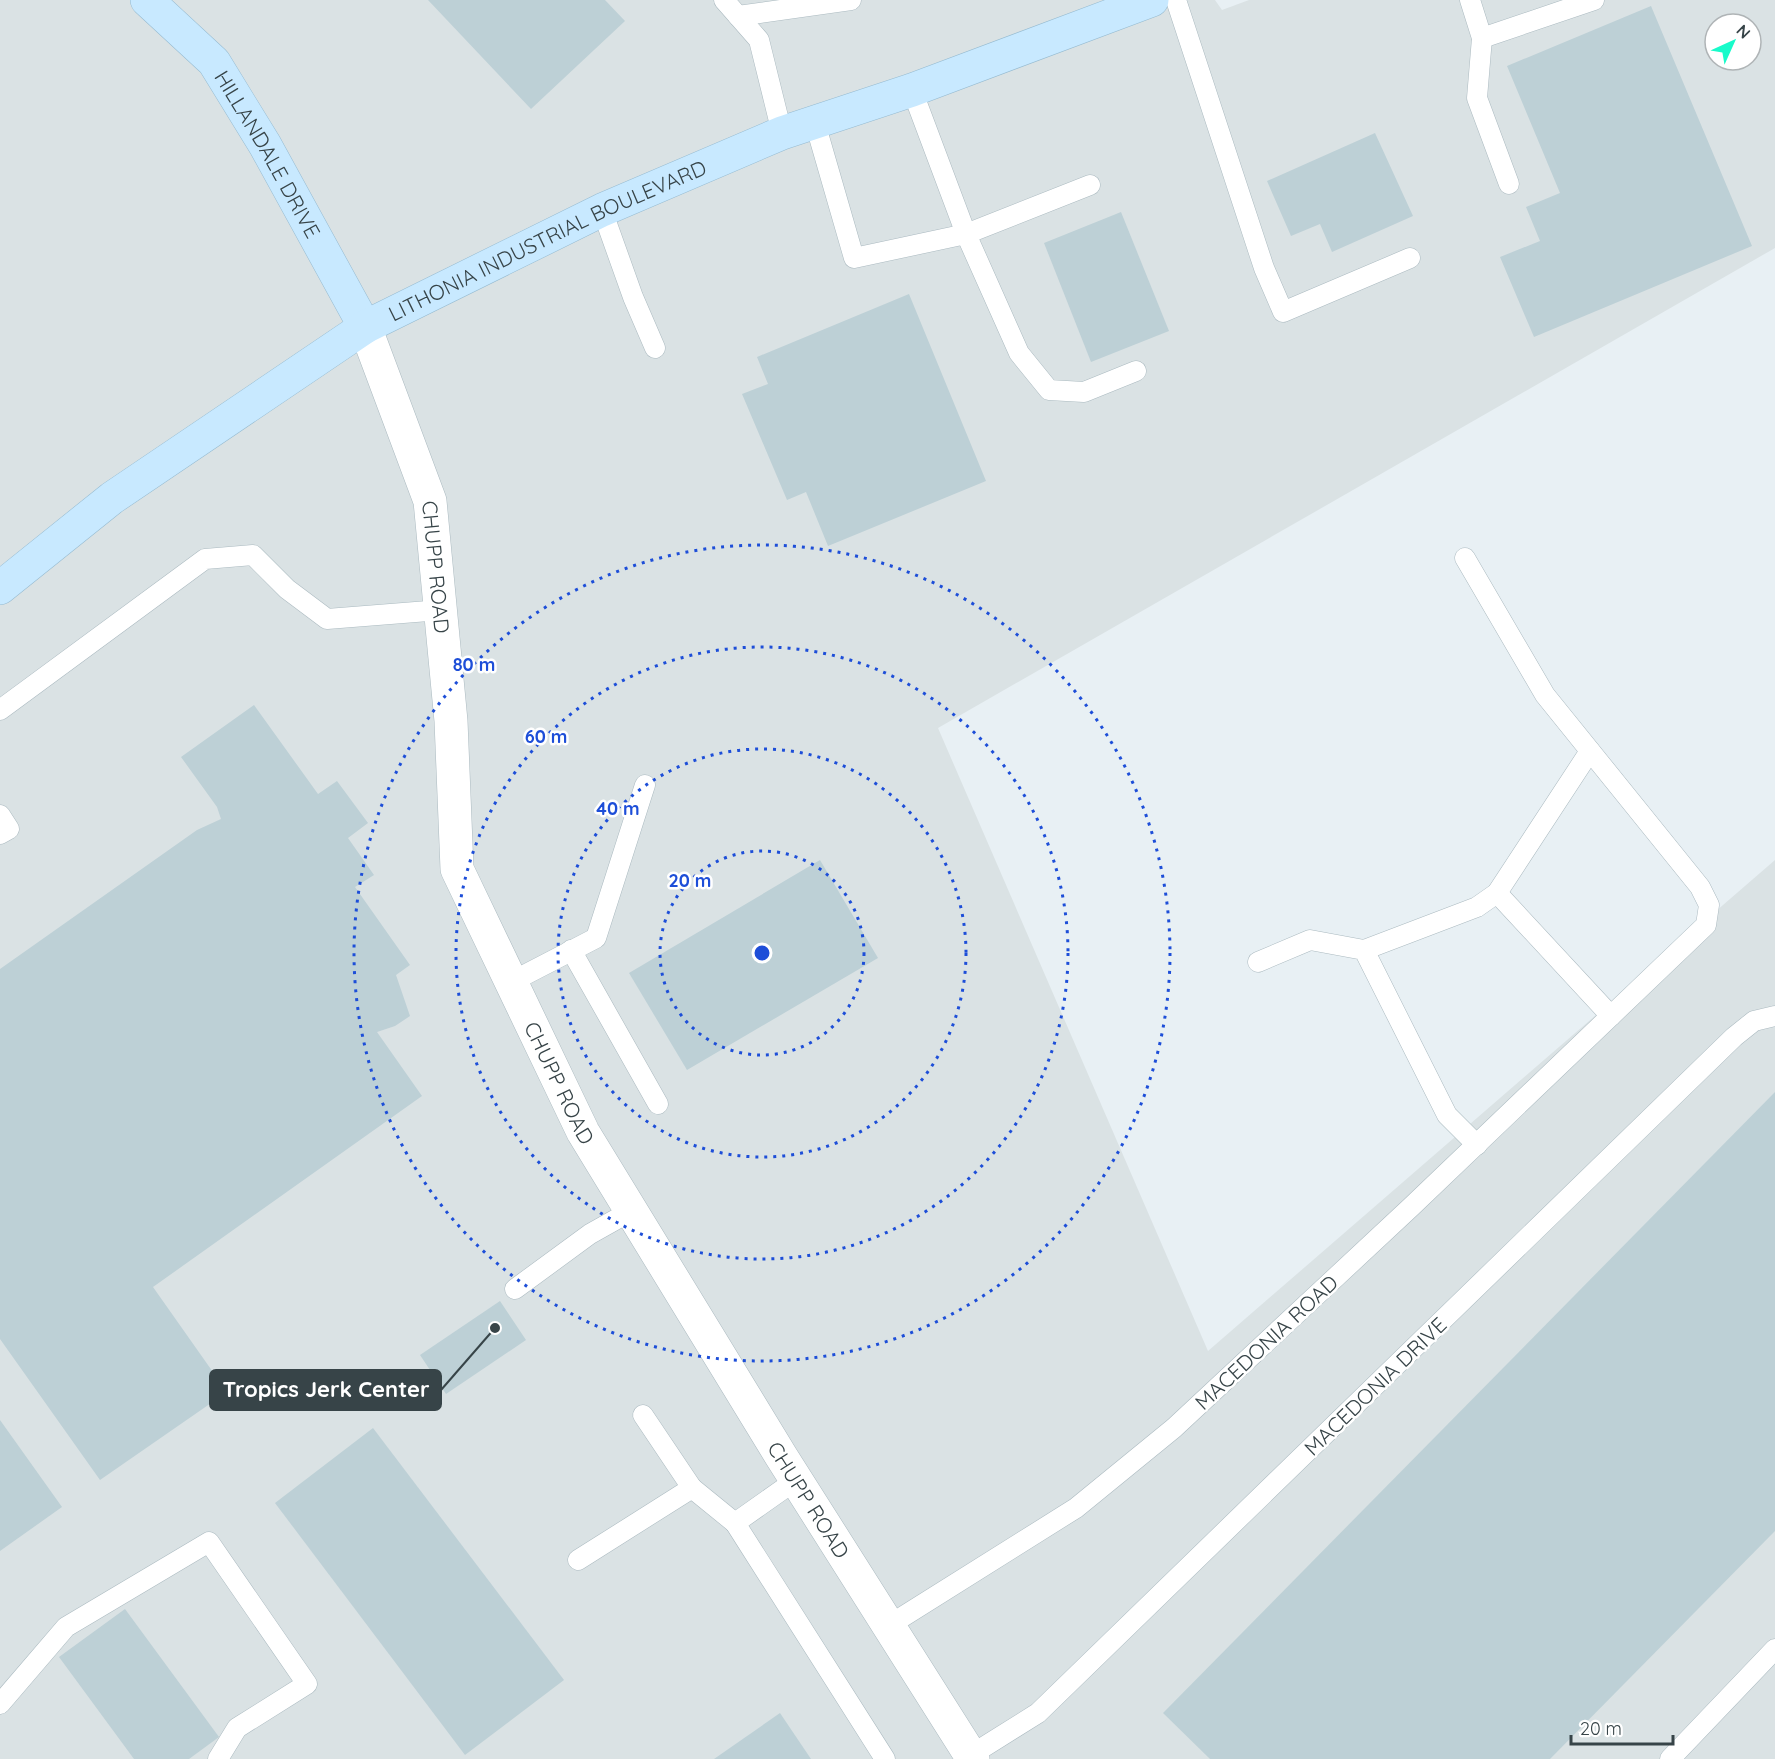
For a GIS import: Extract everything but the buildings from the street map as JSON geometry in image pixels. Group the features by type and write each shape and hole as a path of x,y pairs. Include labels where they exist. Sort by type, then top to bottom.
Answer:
{"main road":[{"name":"HILLANDALE DRIVE","path":"147,0 214,62 265,145 365,327"},
{"name":"LITHONIA INDUSTRIAL BOULEVARD","path":"0,588 112,498 365,327 602,210 782,133 912,90 1152,0"}],"street":[{"name":"CHUPP ROAD","path":"365,327 430,501 451,721 457,869 583,1132 796,1480 972,1757"}],"lane":[{"path":"724,0 759,40 782,133"},
{"path":"738,16 851,0"},
{"path":"1176,0 1264,268 1283,312 1410,258"},
{"path":"1470,0 1482,38 1477,98 1509,184"},
{"path":"1482,38 1594,0"},
{"path":"912,90 966,234 1019,353 1049,390 1084,392 1136,371"},
{"path":"815,123 854,258 966,234 1090,185"},
{"path":"602,210 633,297 655,348"},
{"path":"0,710 205,559 253,555 287,589 327,619 441,610"},
{"name":"MACEDONIA ROAD","path":"888,1626 1076,1508 1174,1428 1477,1145 1706,925 1709,905 1700,887 1545,695 1465,558"},
{"path":"1258,962 1310,940 1364,950 1477,907 1497,893 1590,751"},
{"path":"511,982 596,938 645,785"},
{"path":"0,815 9,829 0,834"},
{"path":"1497,893 1611,1016"},
{"path":"1364,950 1447,1115 1477,1145"},
{"path":"571,951 658,1104"},
{"name":"MACEDONIA DRIVE","path":"972,1757 1038,1713 1734,1037 1754,1021 1775,1016"},
{"path":"515,1289 590,1234 631,1211"},
{"path":"643,1415 692,1488 735,1523 885,1759"},
{"path":"735,1523 796,1480"},
{"path":"578,1560 692,1488"},
{"path":"0,1704 66,1627 209,1542 307,1684 237,1728 218,1759"},
{"path":"1670,1759 1775,1649"}],"shaded area":[{"path":"0,0 1215,0 1222,10 1249,0 1775,0 1775,248 938,728 1208,1351 1775,860 1775,1759 0,1759"}],"place":[{"name":"Tropics Jerk Center","path":"495,1328"}]}
